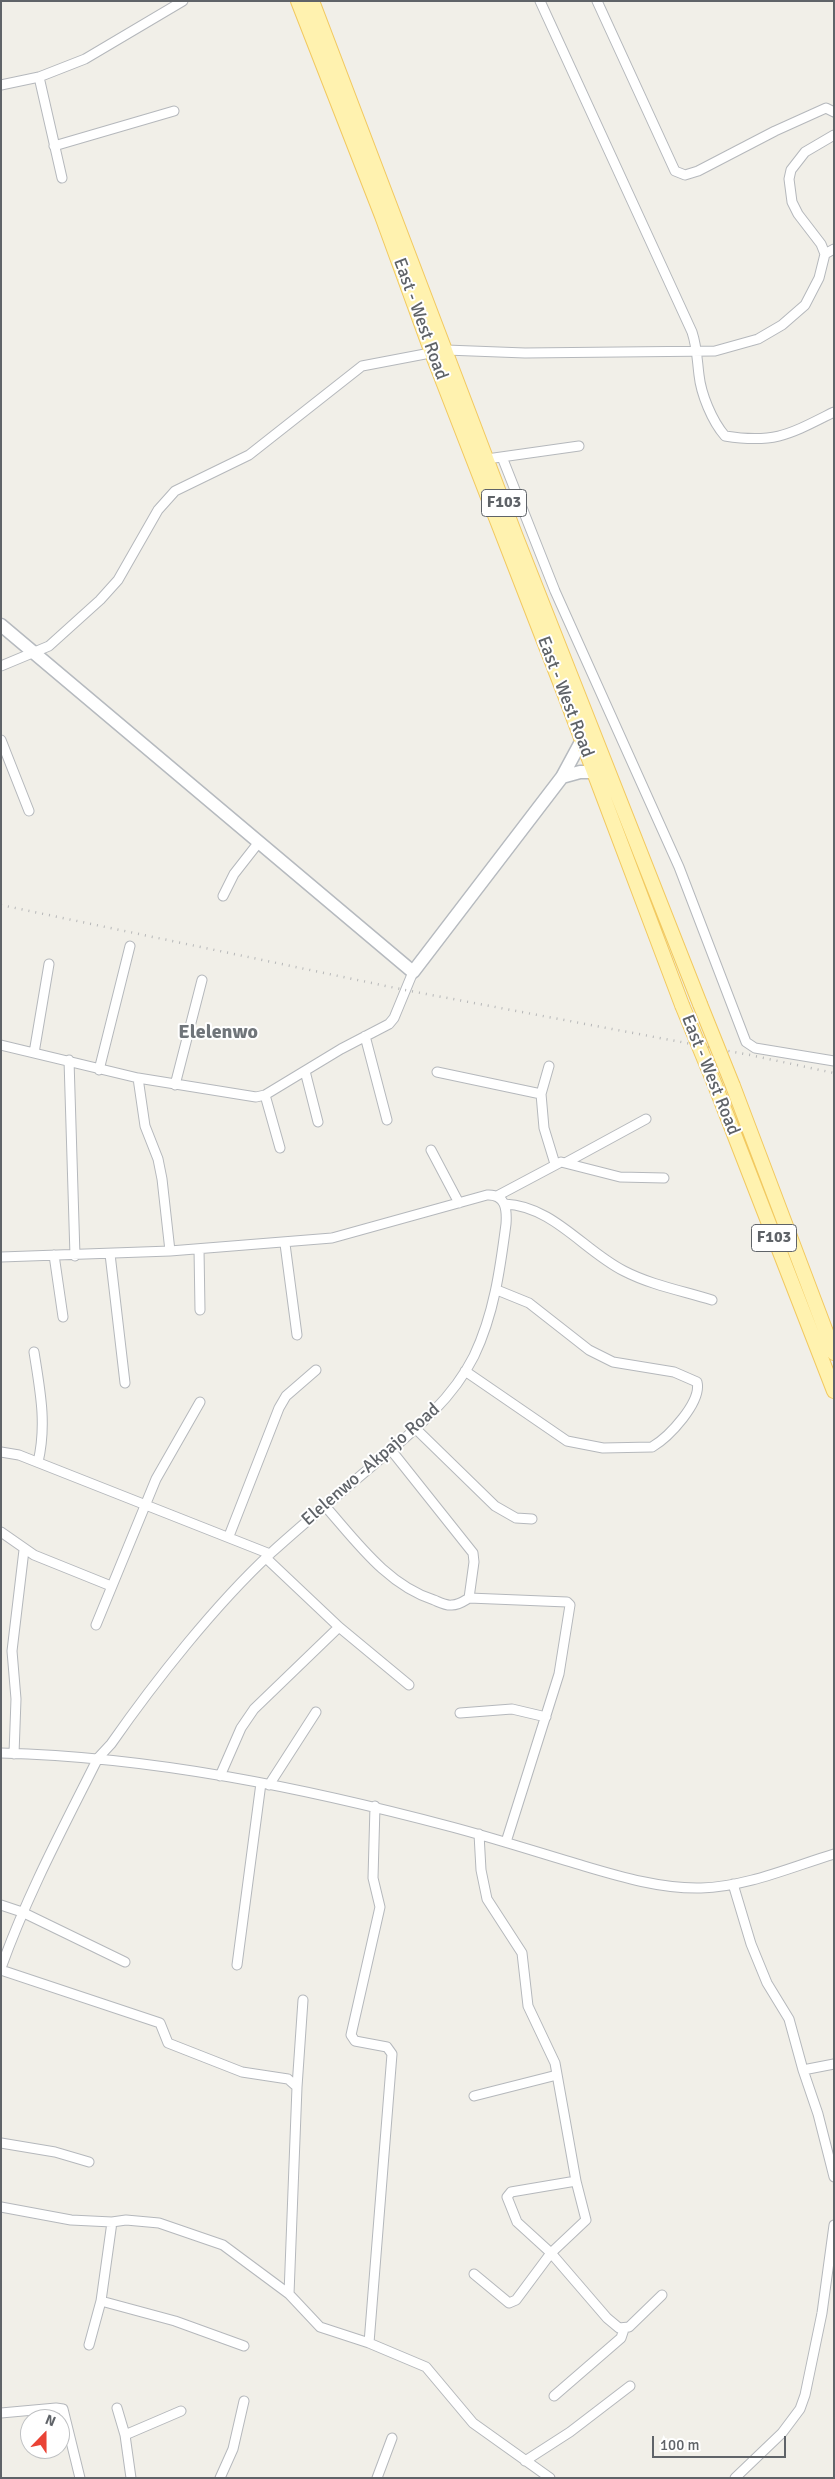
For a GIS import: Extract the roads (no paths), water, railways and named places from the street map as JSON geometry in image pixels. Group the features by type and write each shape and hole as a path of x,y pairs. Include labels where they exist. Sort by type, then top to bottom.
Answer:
{"main road":[{"name":"East - West Road","path":"298,1 382,216 432,353 582,740 682,1005 834,1391"},
{"name":"East - West Road","path":"312,1 539,593 830,1333 834,1353"}],"street":[{"path":"2,82 39,77 85,59 183,1"},
{"path":"540,1 672,288 698,352 702,392 719,429 725,436 771,438 788,435 833,416"},
{"path":"597,1 675,171 685,175 698,171 826,108 834,112"},
{"path":"39,77 62,178"},
{"path":"54,146 174,110"},
{"path":"1,666 34,653 60,638 118,580 158,510 175,491 253,452 362,366 446,350 525,354 715,352 752,341 789,320 805,305 819,278 825,254 821,244 798,214 792,202 789,179 791,170 801,157 834,135"},
{"path":"825,254 834,249"},
{"path":"487,459 579,446"},
{"path":"502,457 553,586 679,867 746,1042 755,1048 834,1061"},
{"path":"539,593 553,586"},
{"path":"1,625 413,972"},
{"path":"1,740 29,811"},
{"path":"1,1045 138,1078 243,1096 265,1095 365,1036 384,1027 394,1018 413,972 562,777 582,740"},
{"path":"562,777 580,772 594,772"},
{"path":"222,896 234,874 259,842"},
{"path":"99,1070 130,946"},
{"path":"34,1053 49,964"},
{"path":"175,1085 202,980"},
{"path":"365,1036 387,1120"},
{"path":"69,1060 75,1256"},
{"path":"549,1066 541,1094 544,1128 555,1164"},
{"path":"305,1071 318,1122"},
{"path":"438,1072 541,1094"},
{"path":"138,1078 146,1126 158,1159 162,1179 170,1251"},
{"path":"265,1095 280,1148"},
{"path":"1,1257 75,1256 284,1244 348,1235 487,1195 497,1196 555,1164 567,1162 646,1119"},
{"path":"431,1150 459,1203"},
{"path":"567,1162 620,1177 664,1178"},
{"path":"497,1196 505,1204 524,1206 546,1216 625,1272 712,1300"},
{"name":"Elelenwo -Akpajo Road","path":"1,1969 22,1912 42,1866 98,1758 111,1744 188,1644 268,1556 416,1429 442,1402 465,1371 480,1341 497,1290 506,1217 505,1204"},
{"path":"284,1244 297,1334"},
{"path":"198,1249 200,1310"},
{"path":"110,1254 125,1383"},
{"path":"54,1255 63,1317"},
{"path":"465,1371 567,1441 603,1448 652,1447 685,1415 698,1394 697,1382 674,1372 630,1366 598,1356 529,1303 497,1290"},
{"path":"34,1352 44,1412 43,1438 38,1462"},
{"path":"229,1536 279,1408 286,1396 316,1370"},
{"path":"96,1625 165,1460 200,1402"},
{"path":"416,1429 495,1506 516,1518 532,1519"},
{"path":"391,1450 473,1553 474,1562 469,1598"},
{"path":"1,1452 19,1455 229,1536 268,1556 339,1627 409,1685"},
{"path":"325,1506 370,1557 409,1590 450,1606 460,1604 469,1598 567,1602 570,1605 559,1674 506,1842"},
{"path":"1,1532 24,1550 111,1586"},
{"path":"14,1754 16,1698 12,1651 24,1550"},
{"path":"220,1776 241,1728 254,1709 339,1627"},
{"path":"460,1713 512,1709 546,1717"},
{"path":"237,1965 265,1784 316,1712"},
{"path":"1,1753 98,1758 265,1784 375,1806 479,1834 610,1873 652,1882 700,1888 733,1884 834,1854"},
{"path":"369,2342 392,2054 391,2050 387,2047 355,2041 351,2036 380,1907 373,1878 375,1806"},
{"path":"474,2274 509,2303 516,2300 551,2253 566,2237 584,2224 586,2216 576,2181 552,2054 528,2006 522,1953 503,1927 484,1890 479,1834"},
{"path":"733,1884 750,1944 767,1983 789,2019 803,2070 818,2114 834,2178"},
{"path":"1,1905 22,1912 125,1962"},
{"path":"1,1969 160,2023 168,2043 242,2072 288,2079 297,2087"},
{"path":"289,2294 297,2087 303,2000"},
{"path":"803,2070 834,2064"},
{"path":"474,2096 557,2075"},
{"path":"1,2143 54,2152 89,2162"},
{"path":"576,2181 510,2192 506,2197 517,2222 551,2253 614,2325 624,2329 629,2327 662,2296"},
{"path":"1,2207 70,2220 112,2222 126,2220 159,2224 215,2242 289,2294 320,2328 369,2342 426,2368 473,2423 550,2478"},
{"path":"89,2345 101,2301 112,2222"},
{"path":"734,2478 782,2433 800,2410 821,2322 834,2225"},
{"path":"101,2301 175,2321 244,2346"},
{"path":"554,2396 621,2338 624,2329"},
{"path":"525,2460 570,2432 630,2386"},
{"path":"220,2478 234,2449 244,2401"},
{"path":"117,2408 125,2435 132,2478"},
{"path":"1,2413 62,2409 80,2478"},
{"path":"125,2435 181,2411"},
{"path":"377,2478 392,2438"}],"railway":[{"path":"1,905 405,990 750,1055 834,1073"}],"district":[{"name":"Elelenwo","path":"218,1033"}]}
